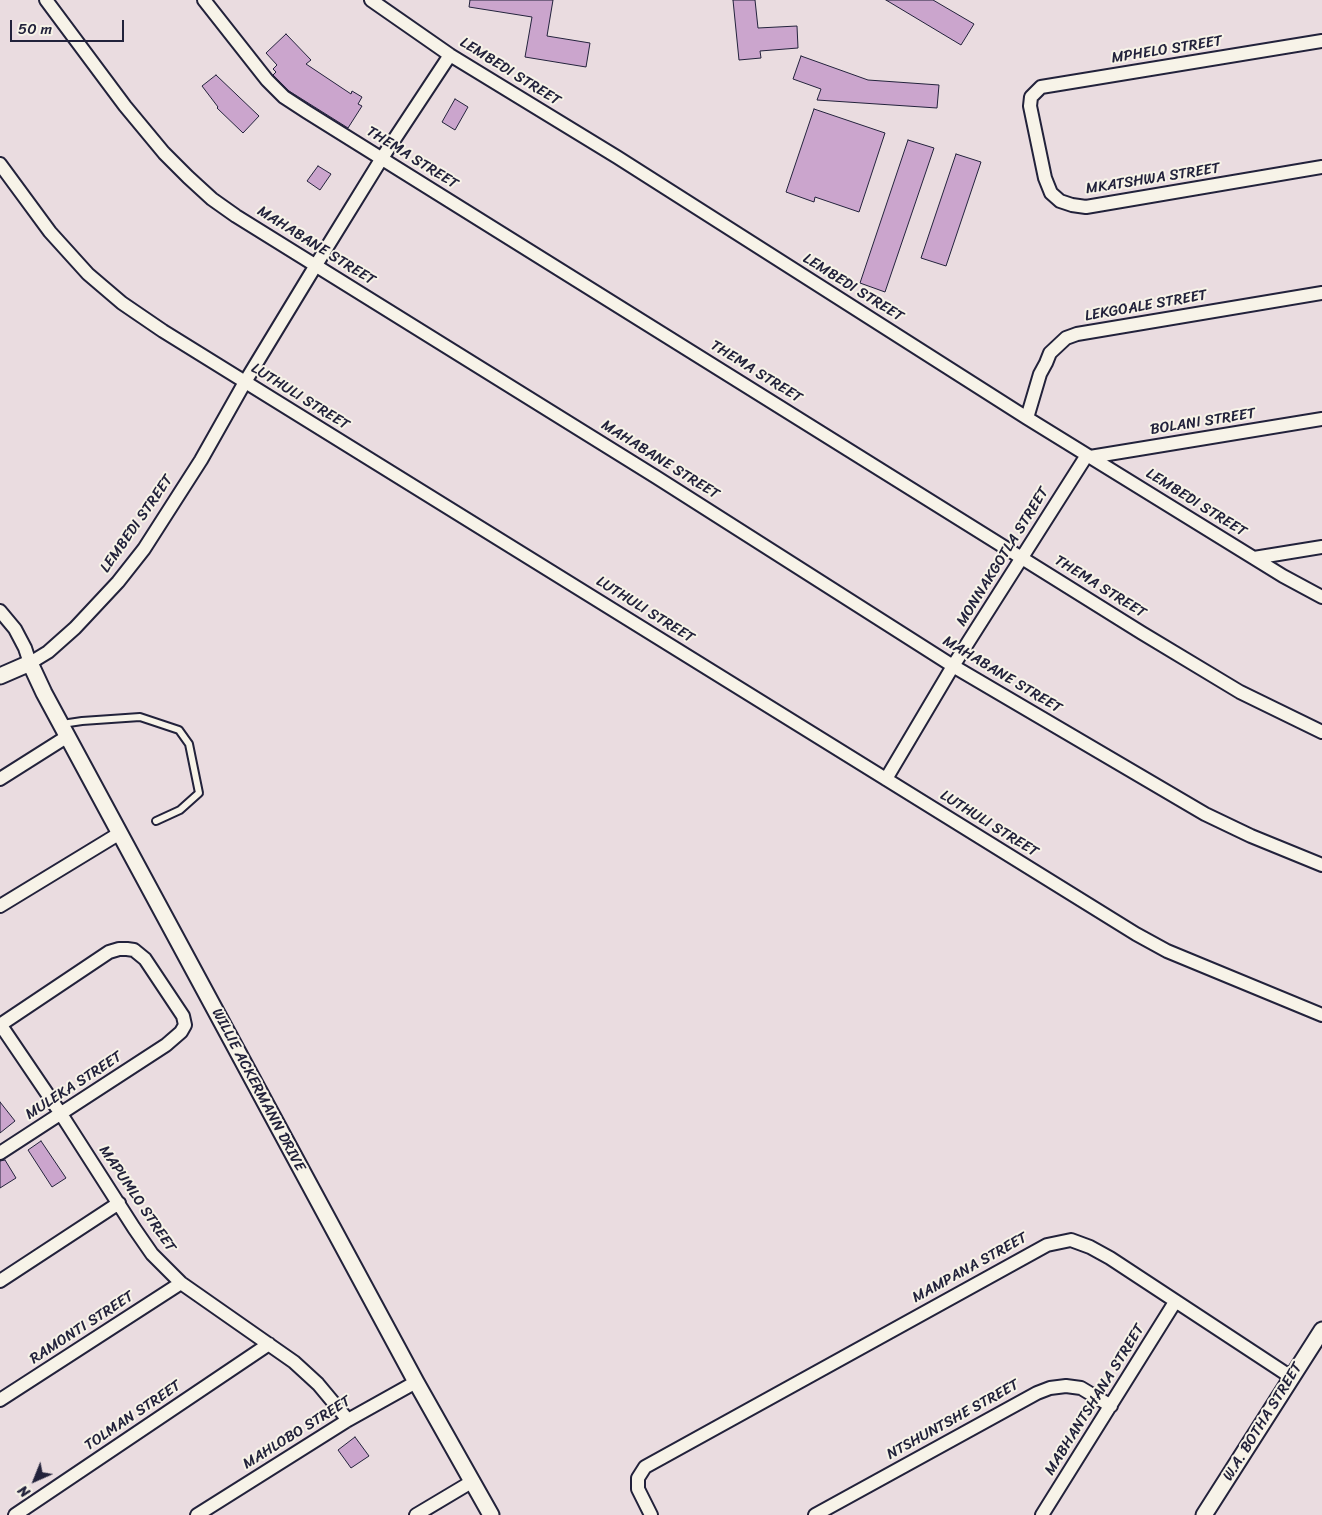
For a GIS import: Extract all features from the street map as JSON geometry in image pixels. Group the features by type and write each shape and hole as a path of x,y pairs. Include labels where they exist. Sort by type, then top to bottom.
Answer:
{"street":[{"name":"MAHABANE STREET","path":"46,0 125,106 164,153 188,177 236,216 656,477 953,666 1205,814 1251,836 1322,865"},
{"name":"THEMA STREET","path":"204,0 267,80 284,97 1142,633 1240,692 1322,732"},
{"name":"LEMBEDI STREET","path":"371,0 450,55 617,157 1027,418 1290,580 1322,596"},
{"name":"MPHELO STREET","path":"1030,106 1031,97 1041,87 1322,41"},
{"name":"LEMBEDI STREET","path":"30,663 48,652 93,610 144,549 201,460 245,382 382,158 450,55"},
{"name":"MKATSHWA STREET","path":"1030,106 1045,178 1051,193 1060,201 1072,205 1086,207 1322,167"},
{"name":"LUTHULI STREET","path":"0,164 50,232 88,274 122,303 162,331 1136,934 1167,951 1322,1015"},
{"name":"LEKGOALE STREET","path":"1027,418 1040,374 1050,353 1066,338 1077,334 1322,293"},
{"name":"BOLANI STREET","path":"1089,456 1322,419"},
{"name":"MONNAKGOTLA STREET","path":"886,779 953,666 1089,456"},
{"path":"1254,558 1322,547"},
{"path":"0,612 15,628 30,663 0,676"},
{"name":"WILLIE ACKERMANN DRIVE","path":"30,663 44,693 416,1382 491,1515"},
{"path":"0,778 65,730"},
{"path":"0,906 120,833"},
{"name":"MULEKA STREET","path":"0,1025 109,952 119,949 134,950 145,959 183,1016 185,1026 166,1045 0,1153"},
{"name":"MAPUMLO STREET","path":"0,1025 61,1114 152,1254 181,1283 294,1362 318,1384 348,1420"},
{"path":"0,1280 119,1203"},
{"name":"MAMPANA STREET","path":"651,1515 638,1489 638,1478 645,1467 1047,1245 1071,1240 1090,1247 1110,1258 1291,1377"},
{"name":"RAMONTI STREET","path":"0,1400 181,1283"},
{"name":"MABHANTSHANA STREET","path":"1042,1515 1175,1302"},
{"name":"W.A. BOTHA STREET","path":"1204,1515 1322,1330"},
{"name":"TOLMAN STREET","path":"15,1515 269,1344"},
{"name":"MAHLOBO STREET","path":"197,1515 348,1420 416,1382"},
{"name":"NTSHUNTSHE STREET","path":"815,1515 1037,1393 1050,1388 1066,1386 1081,1388 1111,1406"},
{"path":"416,1515 473,1481"}],"lane":[{"path":"65,730 92,720 140,717 179,730 188,744 199,793 180,810 156,820"}],"building":[{"path":"470,0 553,0 547,36 590,43 586,67 525,57 532,17 469,7"},
{"path":"733,0 755,0 758,28 797,26 798,48 760,51 761,58 739,60"},
{"path":"886,0 933,0 974,24 961,45"},
{"path":"286,34 311,60 306,64 351,94 352,91 362,97 358,104 362,106 348,128 289,91 273,75 276,72 273,69 277,65 266,53"},
{"path":"801,56 868,80 939,85 937,108 817,100 821,89 793,79"},
{"path":"216,75 259,116 243,133 217,108 202,86"},
{"path":"455,99 468,107 455,130 442,122"},
{"path":"814,109 885,133 859,212 815,197 814,202 786,192"},
{"path":"908,140 934,148 885,292 860,283"},
{"path":"956,154 981,162 946,266 921,258"},
{"path":"318,166 331,174 320,190 307,181"},
{"path":"0,1102 15,1121 0,1133"},
{"path":"41,1141 66,1178 52,1187 28,1150"},
{"path":"5,1160 16,1178 0,1188 0,1161"},
{"path":"355,1437 369,1456 351,1468 338,1450"}]}
